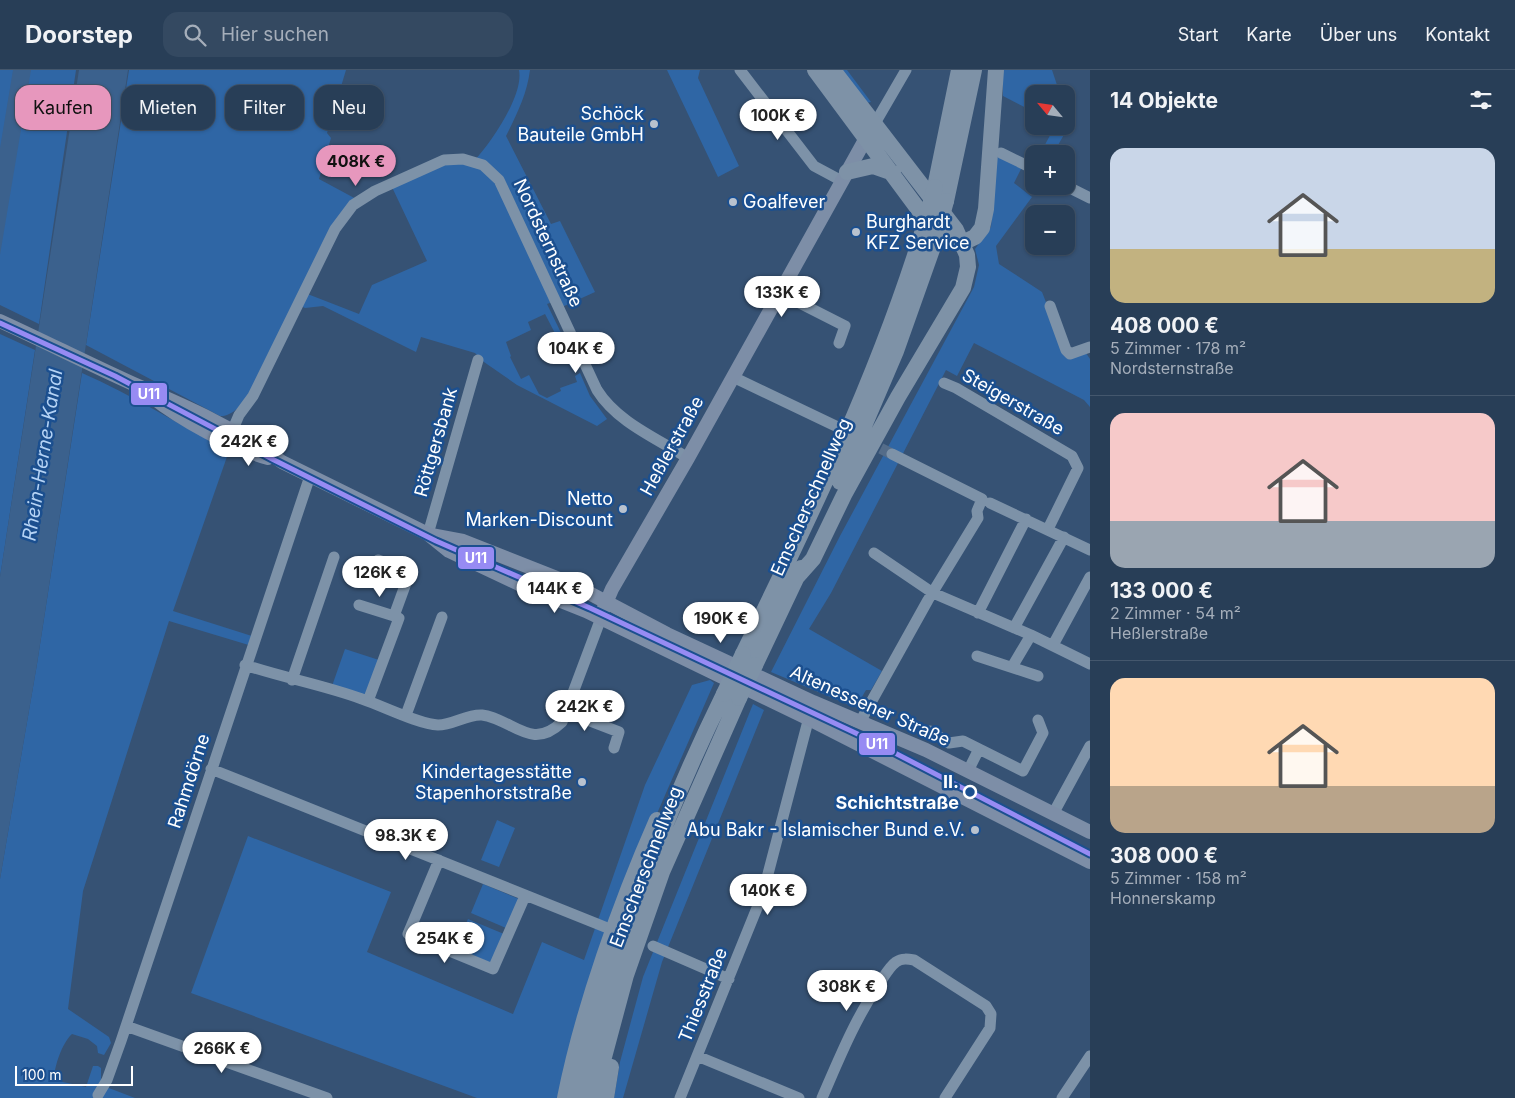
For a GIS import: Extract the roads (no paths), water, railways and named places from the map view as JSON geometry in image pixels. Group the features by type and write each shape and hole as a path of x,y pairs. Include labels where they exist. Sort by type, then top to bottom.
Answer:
{"highway":[{"path":"815,70 924,216 945,240 954,243 964,243 975,237 982,228 986,209 996,70"},
{"path":"797,577 813,559 844,495 894,405 963,288 968,267 964,243 914,174 833,70"},
{"name":"Emscherschnellweg","path":"749,660 797,577 865,427 912,310 946,201 974,70"},
{"name":"Emscherschnellweg","path":"593,1098 609,1033 646,916 732,696 885,341 923,230 935,187 957,73"},
{"path":"845,177 872,166 892,173"},
{"name":"Emscherschnellweg","path":"579,1098 602,1006 629,923 665,829 717,709 732,696"},
{"path":"565,1098 581,1032 635,874 696,733 717,709"},
{"path":"606,1098 616,1038 638,961 646,916"}],"main road":[{"name":"Heßlerstraße","path":"601,618 606,602 874,125"},
{"name":"Altenessener Straße","path":"0,321 138,386 165,407 230,436 263,448 282,462 428,534 448,551 521,585 601,618 807,718 1090,862"},
{"name":"Altenessener Straße","path":"428,534 463,541 563,581 667,634 968,771 1090,832"}],"street":[{"path":"740,70 814,166 845,177"},
{"name":"Heßlerstraße","path":"874,125 906,70"},
{"path":"1001,153 1025,165"},
{"name":"Nordsternstraße","path":"230,436 252,396 331,237 346,213 364,197 436,162 461,159 483,165 502,186 598,390 607,405 621,417 688,458"},
{"path":"1075,190 1090,198"},
{"path":"780,293 845,326 839,342"},
{"path":"1050,306 1066,350 1070,354 1090,346"},
{"name":"Röttgersbank","path":"428,534 478,360"},
{"path":"733,377 844,430"},
{"name":"Steigerstraße","path":"944,383 956,388 1072,456 1078,468 1048,529"},
{"path":"892,454 1090,550"},
{"name":"Rahmdörne","path":"98,1095 107,1080 126,1026 310,476"},
{"path":"860,722 978,518 977,511 986,501"},
{"path":"978,613 1026,519"},
{"path":"1014,628 1064,537"},
{"path":"874,553 933,593 1031,635 1090,664"},
{"path":"292,680 334,557"},
{"path":"378,560 410,572 394,616"},
{"path":"1053,645 1090,577"},
{"path":"359,605 399,618 368,700"},
{"path":"406,715 442,617"},
{"path":"245,666 368,700 438,725 475,715 484,716 522,732 539,735 555,729 567,712 601,618"},
{"path":"1012,667 1031,635"},
{"path":"977,656 1038,676"},
{"name":"Thiesstraße","path":"680,1098 763,893 807,718 813,702"},
{"path":"567,712 619,732 614,748"},
{"name":"Altenessener Straße","path":"930,731 949,743 963,741 1022,771 1043,733 1038,720"},
{"path":"1053,814 1090,746"},
{"path":"968,771 979,749"},
{"path":"211,769 610,929"},
{"path":"439,860 408,934 492,969 525,896"},
{"path":"653,946 729,979"},
{"path":"822,1098 851,1031 871,996 890,968 896,962 906,958 914,960 986,1006 991,1014 990,1028 945,1098"},
{"path":"126,1026 327,1098"},
{"path":"697,1056 799,1098"},
{"path":"1062,1098 1090,1056"}],"water":[{"path":"13,70 31,70 28,85 15,85 15,130 21,130 0,255 0,148"},
{"name":"Rhein-Herne-Kanal","path":"79,70 128,70 126,85 121,85 121,116 37,664 0,879 0,577 70,130 111,130 111,85 77,85"}],"tunnel":[{"path":"866,441 892,454"}],"place":[{"name":"Schöck Bauteile GmbH","path":"654,124"},
{"name":"Goalfever","path":"733,202"},
{"name":"Burghardt KFZ Service","path":"856,232"},
{"name":"Netto Marken-Discount","path":"623,509"},
{"name":"Kindertagesstätte Stapenhorststraße","path":"582,782"},
{"name":"II. Schichtstraße","path":"970,792"},
{"name":"Abu Bakr - Islamischer Bund e.V.","path":"975,830"}]}
